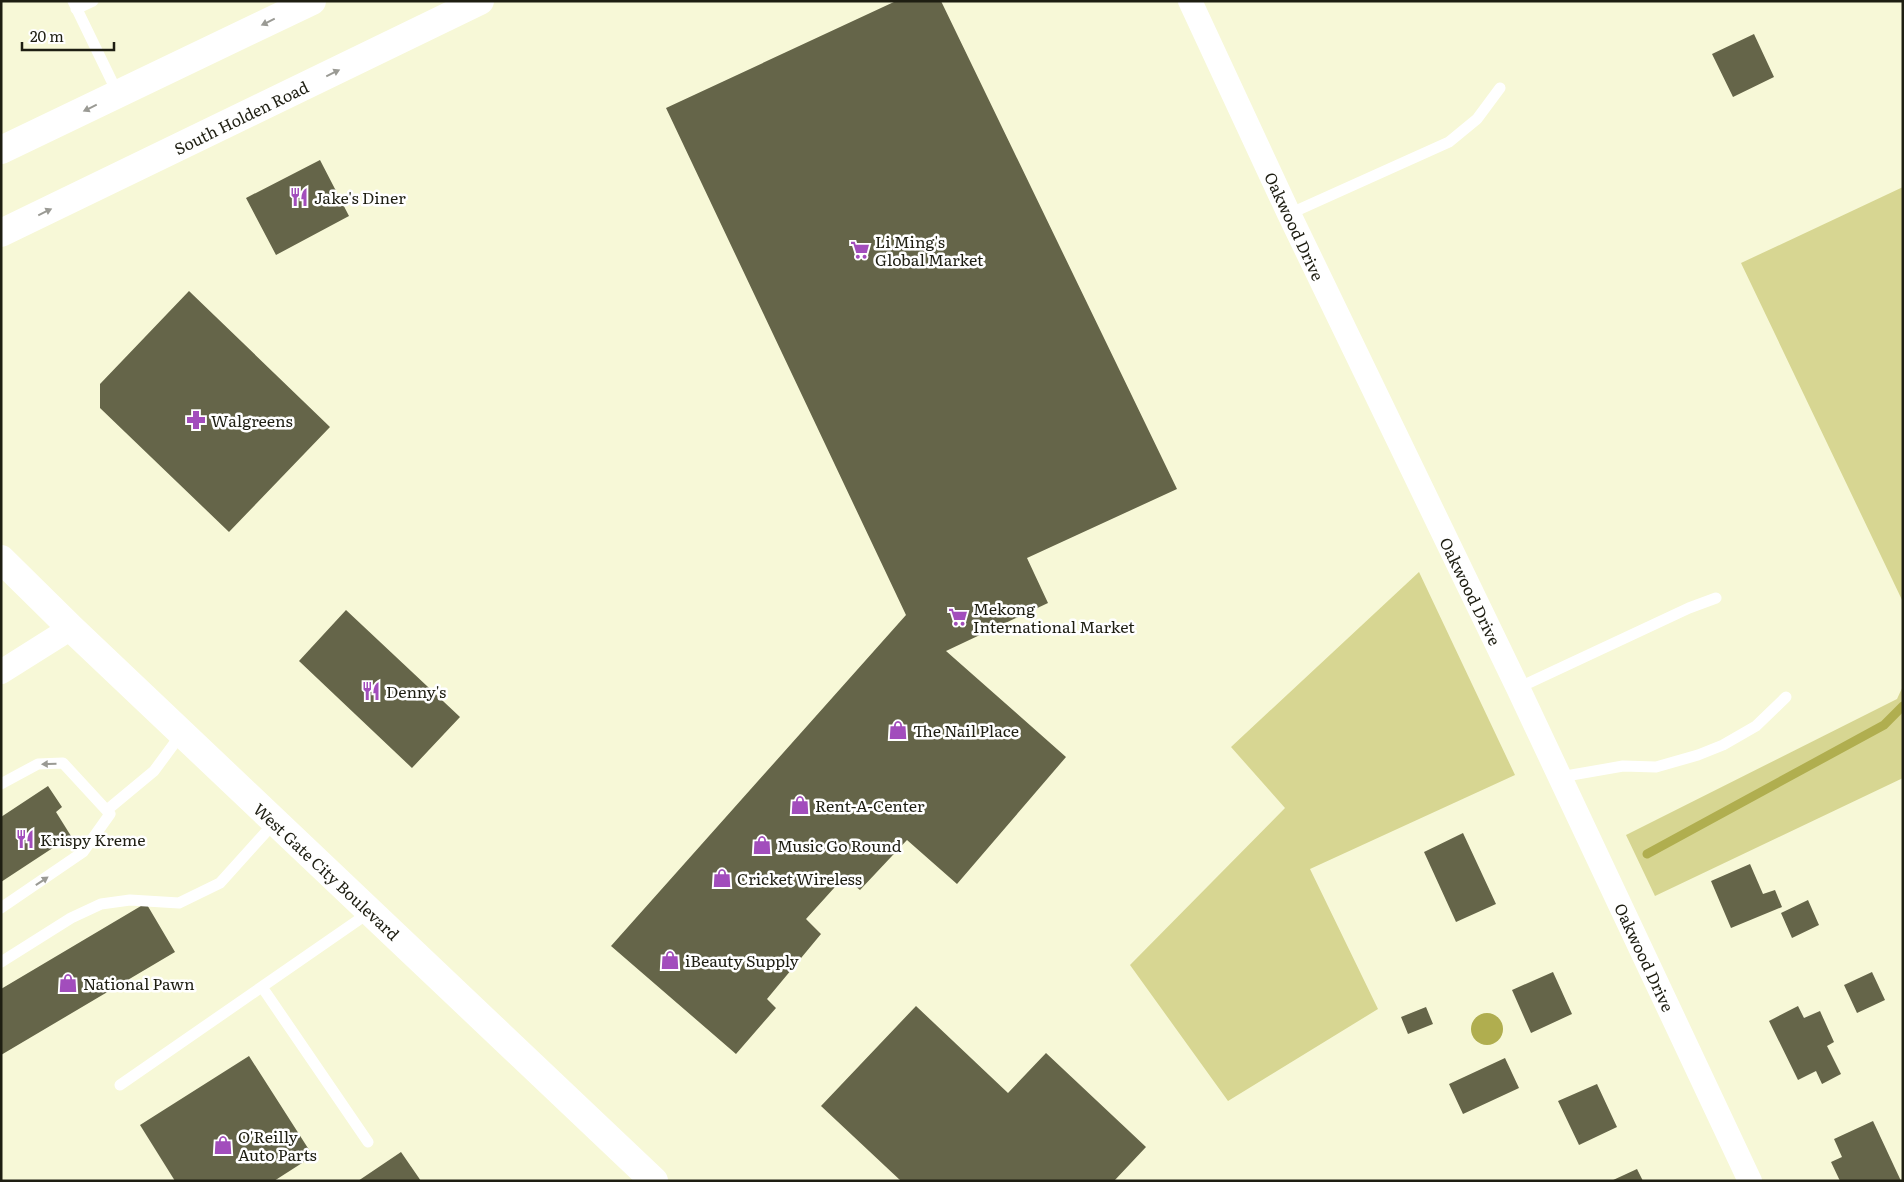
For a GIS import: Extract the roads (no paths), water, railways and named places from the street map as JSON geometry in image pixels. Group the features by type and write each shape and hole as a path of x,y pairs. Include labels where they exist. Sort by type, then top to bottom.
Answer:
{"main road":[{"path":"1,150 312,1"},
{"name":"South Holden Road","path":"1,233 480,1"},
{"name":"West Gate City Boulevard","path":"1,559 182,734 652,1180"}],"street":[{"name":"Oakwood Drive","path":"1190,1 1289,214 1518,688 1750,1181"},
{"path":"1,672 71,628"}],"lane":[{"path":"93,1 74,5 118,94"},
{"path":"1289,214 1449,142 1477,119 1500,88"},
{"path":"1518,688 1689,608 1716,598"},
{"path":"1560,778 1623,766 1656,767 1698,755 1756,726 1786,698"},
{"path":"107,810 154,771 182,734"},
{"path":"1,784 38,764 63,763 110,814 83,852 1,908"},
{"path":"1,962 71,918 101,904 130,900 179,903 220,883 275,822"},
{"path":"120,1085 370,912"},
{"path":"262,987 368,1142"}],"waterway":[{"path":"1647,854 1884,725 1903,706"}],"place":[{"name":"Jake's Diner","path":"299,197"},
{"name":"Li Ming's Global Market","path":"860,250"},
{"name":"Walgreens","path":"196,420"},
{"name":"Mekong International Market","path":"958,617"},
{"name":"Denny's","path":"371,691"},
{"name":"The Nail Place","path":"898,730"},
{"name":"Rent-A-Center","path":"800,805"},
{"name":"Krispy Kreme","path":"25,839"},
{"name":"Music Go Round","path":"762,845"},
{"name":"Cricket Wireless","path":"722,878"},
{"name":"iBeauty Supply","path":"670,960"},
{"name":"National Pawn","path":"68,983"},
{"name":"O'Reilly Auto Parts","path":"223,1145"}]}
